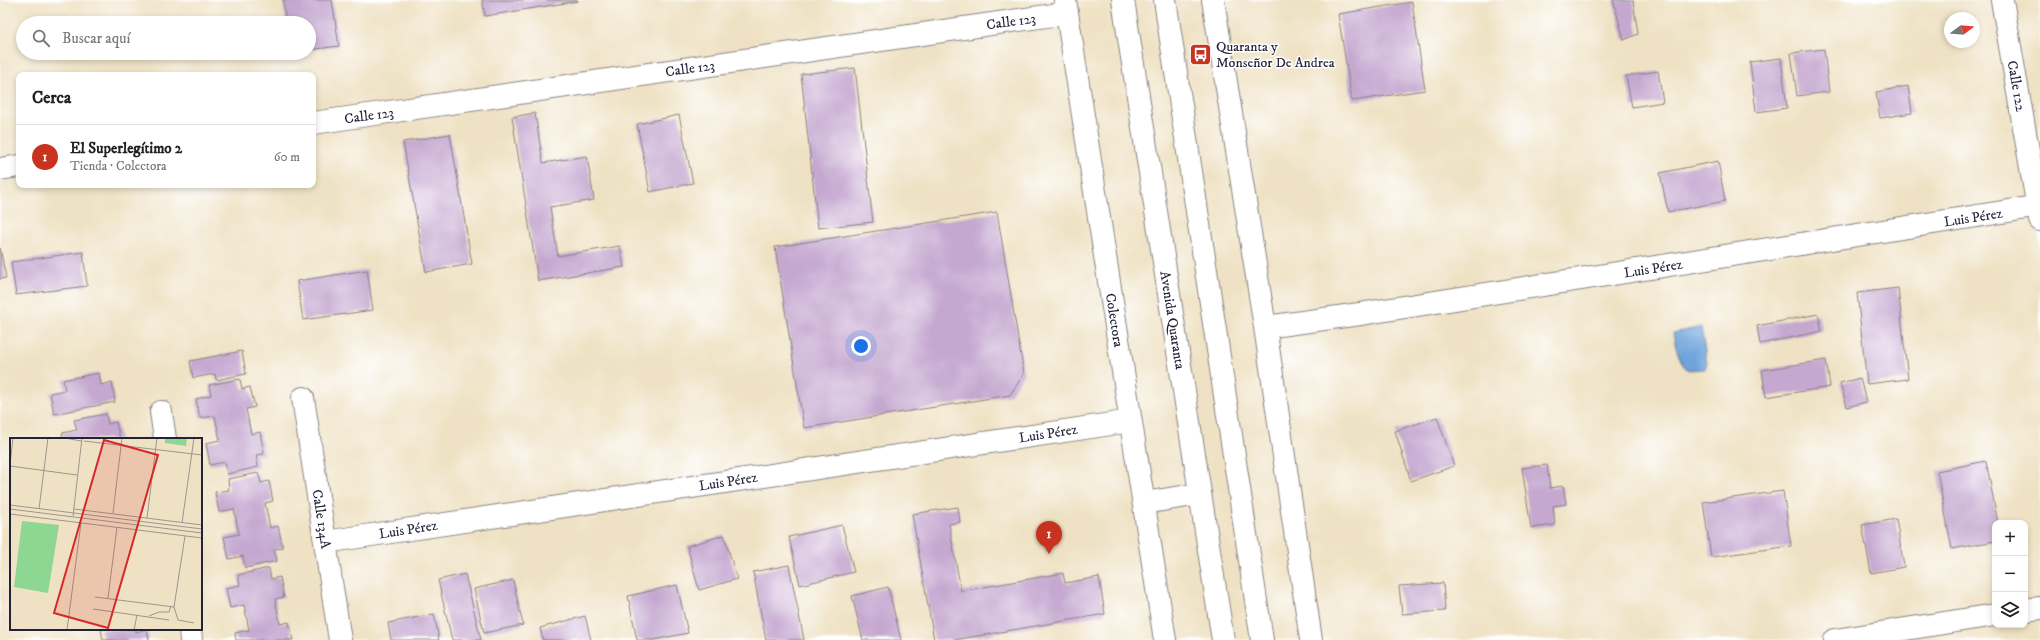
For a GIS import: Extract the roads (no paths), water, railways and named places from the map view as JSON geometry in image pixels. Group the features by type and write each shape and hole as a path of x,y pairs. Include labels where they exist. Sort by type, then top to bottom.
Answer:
{"main road":[{"name":"Avenida Quaranta","path":"1123,0 1223,640"},
{"path":"1165,0 1262,640"},
{"path":"1213,0 1265,327 1311,640"},
{"name":"Calle 122","path":"2002,0 2039,211"},
{"name":"Calle 123","path":"316,123 1066,7"},
{"name":"Colectora","path":"1066,7 1165,640"},
{"path":"0,168 16,166"},
{"name":"Luis Pérez","path":"1265,327 1360,314 2039,211"},
{"name":"Calle 134A","path":"303,398 340,640"},
{"path":"161,412 165,438"},
{"name":"Luis Pérez","path":"325,542 1131,421"},
{"path":"1144,503 1200,494"},
{"path":"2028,610 2040,608"},
{"path":"1836,640 1992,615"},
{"path":"190,630 191,640"}],"water":[{"path":"1701,327 1707,363 1705,369 1688,370 1679,358 1673,333"}],"place":[{"name":"Quaranta y Monseñor De Andrea","path":"1200,54"},
{"name":"El Superlegítimo 2","path":"1049,554"}]}
